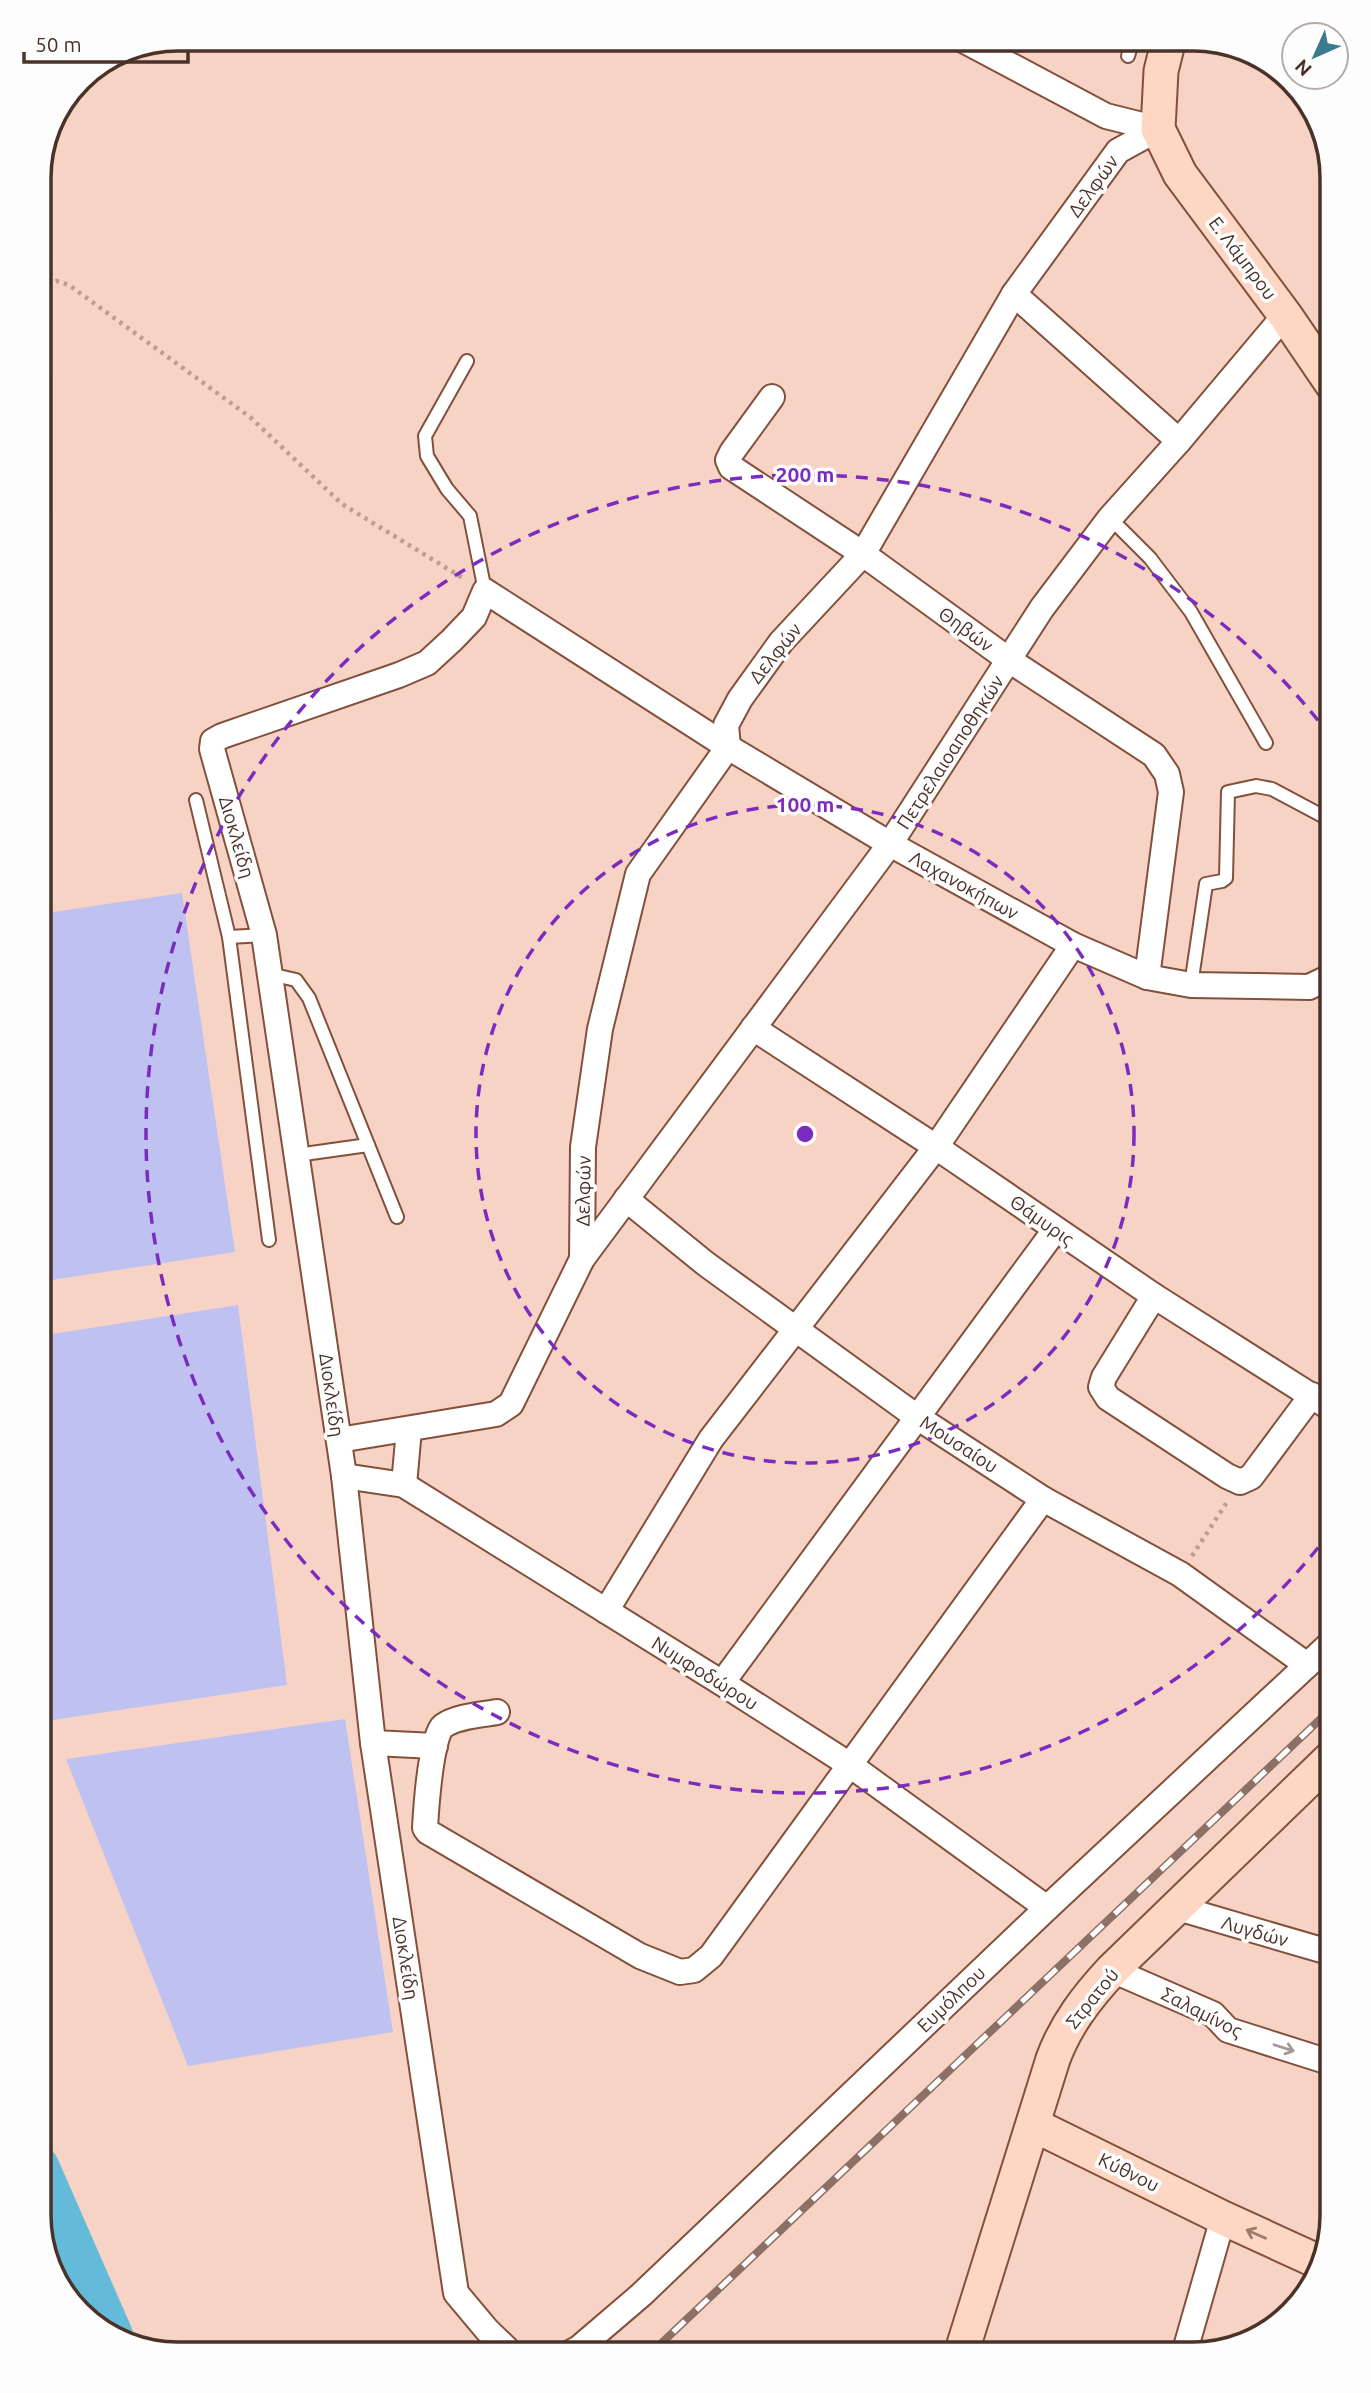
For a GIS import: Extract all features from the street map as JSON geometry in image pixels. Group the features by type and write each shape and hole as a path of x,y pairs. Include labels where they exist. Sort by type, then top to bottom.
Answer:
{"street":[{"path":"984,51 1106,116 1158,129 1161,71 1166,51"},
{"name":"Δελφών","path":"582,1259 583,1147 600,1028 638,874 728,747 726,725 740,699 781,642 863,554 1014,294 1118,150 1158,129"},
{"name":"Ε. Λάμπρου","path":"1158,129 1180,174 1320,366"},
{"path":"1014,294 1179,441"},
{"name":"Πετρελαιοαποθηκών","path":"339,1440 496,1414 511,1404 582,1259 890,844 1042,608 1110,518 1285,315"},
{"name":"Θηβών","path":"772,397 732,452 728,460 731,467 863,554 1009,660 1154,755 1167,774 1171,792 1147,978"},
{"name":"Λαχανοκήπων","path":"485,591 728,747 890,844 1073,945 1147,978 1191,985 1309,988 1320,982"},
{"name":"Διοκλείδη","path":"485,591 474,617 427,663 222,736 213,741 212,749 264,935 344,1476 373,1743 456,2292 500,2342"},
{"path":"606,1611 711,1439 936,1147 1073,945"},
{"name":"Θάμυρις","path":"753,1028 936,1147 1154,1296 1320,1401"},
{"name":"Μουσαίου","path":"626,1199 706,1264 917,1417 1043,1499 1180,1574 1307,1665"},
{"path":"722,1683 1055,1230"},
{"path":"1154,1296 1104,1377 1101,1387 1108,1398 1227,1476 1240,1482 1251,1477 1320,1404"},
{"path":"404,1485 409,1429"},
{"name":"Νυμφοδώρου","path":"344,1476 404,1485 850,1765 1047,1908"},
{"path":"497,1712 458,1720 438,1731 429,1775 425,1828 428,1832 640,1956 680,1972 694,1969 711,1956 1043,1499"},
{"name":"Ευμόλπου","path":"586,2342 640,2295 1320,1653"},
{"path":"373,1743 435,1746"},
{"name":"Στρατού","path":"965,2342 1063,2035 1088,1996 1112,1970 1320,1769"},
{"name":"Λυγδών","path":"1178,1908 1320,1949"},
{"name":"Σαλαμίνος","path":"1112,1970 1213,2014 1228,2030 1320,2059"},
{"name":"Κύθνου","path":"1034,2125 1313,2259"},
{"path":"1187,2342 1223,2218"}],"lane":[{"path":"1128,57 1130,51"},
{"path":"467,361 425,436 427,456 447,489 470,516 485,591"},
{"path":"1110,518 1150,558 1191,612 1266,743"},
{"path":"1191,985 1206,884 1226,878 1228,792 1256,786 1272,789 1320,815"},
{"path":"195,800 229,937 269,1240"},
{"path":"229,937 264,935"},
{"path":"270,974 296,980 309,998 397,1217"},
{"path":"297,1155 368,1145"}],"path":[{"path":"51,284 57,281 78,291 250,417 342,503 485,591"},
{"path":"1180,1574 1240,1482"}],"shaded area":[{"path":"182,893 235,1252 51,1280 51,912"},
{"path":"238,1305 287,1685 51,1720 51,1334"},
{"path":"345,1719 393,2032 188,2066 66,1759"}],"waterway":[{"path":"51,2193 107,2321"}],"railway":[{"path":"663,2342 1320,1719"}]}
